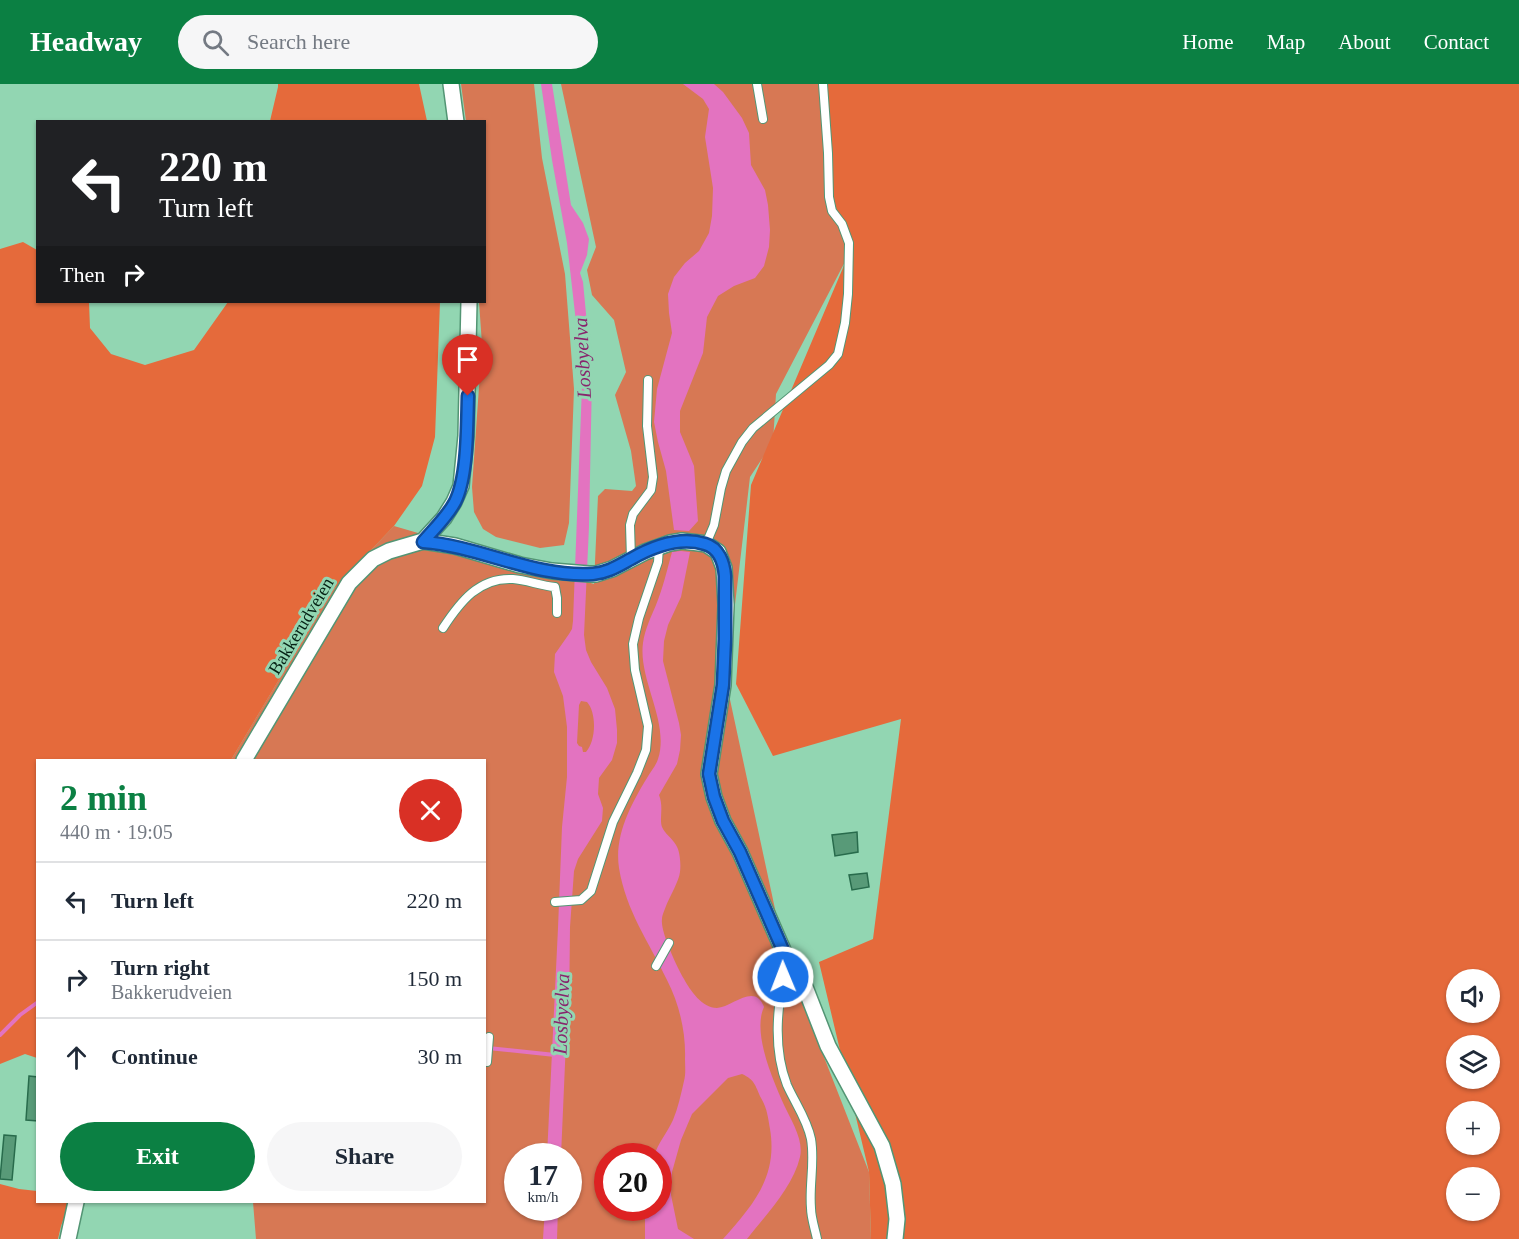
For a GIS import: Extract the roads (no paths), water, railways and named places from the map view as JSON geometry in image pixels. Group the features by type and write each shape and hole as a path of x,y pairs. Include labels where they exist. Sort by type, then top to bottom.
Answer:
{"street":[{"path":"452,84 456,120"},
{"path":"423,542 444,518 461,486 466,436 470,303"},
{"path":"423,542 455,546 520,565 589,574 612,569 659,546 682,542 706,544 718,552 724,567 726,605 723,685 709,774 714,797 786,957 805,987 828,1046 882,1146 893,1184 897,1219 895,1239"},
{"name":"Bakkerudveien","path":"245,759 349,583 373,559 389,551 423,542"},
{"path":"68,1239 76,1203"}],"lane":[{"path":"757,84 763,118"},
{"path":"706,544 714,525 726,471 742,442 753,428 829,365 838,354 842,344 848,294 849,243 842,224 832,211 829,197 824,84"},
{"path":"631,559 630,525 633,514 651,490 653,477 647,426 648,380"},
{"path":"555,902 577,901 591,891 612,822 646,750 648,726 635,670 633,644 639,618 658,562 659,546"},
{"path":"556,613 555,587 560,572"},
{"path":"443,628 457,606 471,593 488,583 500,579 515,579 555,587"},
{"path":"656,966 669,943"},
{"path":"786,957 777,1027 780,1061 788,1085 806,1120 811,1138 811,1209 817,1239"},
{"path":"487,1062 489,1037"}],"water":[{"name":"Losbyelva","path":"541,84 552,84 571,205 583,223 589,239 587,255 580,273 583,282 592,377 584,635 586,650 591,662 607,688 615,709 617,730 617,743 612,760 599,778 598,794 603,808 602,821 578,859 574,871 562,1143 548,1143 562,827 567,777 567,727 563,696 554,672 555,654 572,629 573,621 582,386 567,243","holes":["581,701 587,702 594,720 592,741 586,752 583,752 582,747 577,743 579,705"]},
{"path":"683,84 714,84 723,92 742,118 749,133 751,165 765,190 770,230 769,247 764,266 755,278 734,286 718,296 707,317 703,353 680,411 680,432 694,466 698,521 689,531 674,530 666,471 654,422 657,389 672,333 668,294 674,277 699,251 709,233 712,216 713,188 705,137 709,109 703,99"},
{"path":"672,552 690,552 681,597 668,625 664,641 663,661 681,735 677,764 659,795 662,827 677,848 680,858 678,880 663,914 662,925 681,973 702,1002 717,1008 749,996 755,996 760,1000 764,1007 761,1030 765,1056 779,1095 796,1130 801,1150 796,1168 778,1201 747,1239 723,1239 753,1202 767,1176 772,1146 765,1105 750,1078 742,1074 728,1078 692,1114 681,1140 672,1172 672,1143 660,1143 673,1120 685,1078 681,1018 671,989 627,898 619,868 621,832 635,799 656,764 661,745 657,716 645,672 643,643"},
{"path":"672,1200 678,1229 694,1239 645,1239 645,1221 672,1221"},
{"path":"544,1221 558,1221 557,1239 543,1239"}],"waterway":[{"path":"0,1035 20,1015 36,1003"},
{"name":"Losbyelva","path":"488,1048 555,1055"}]}
